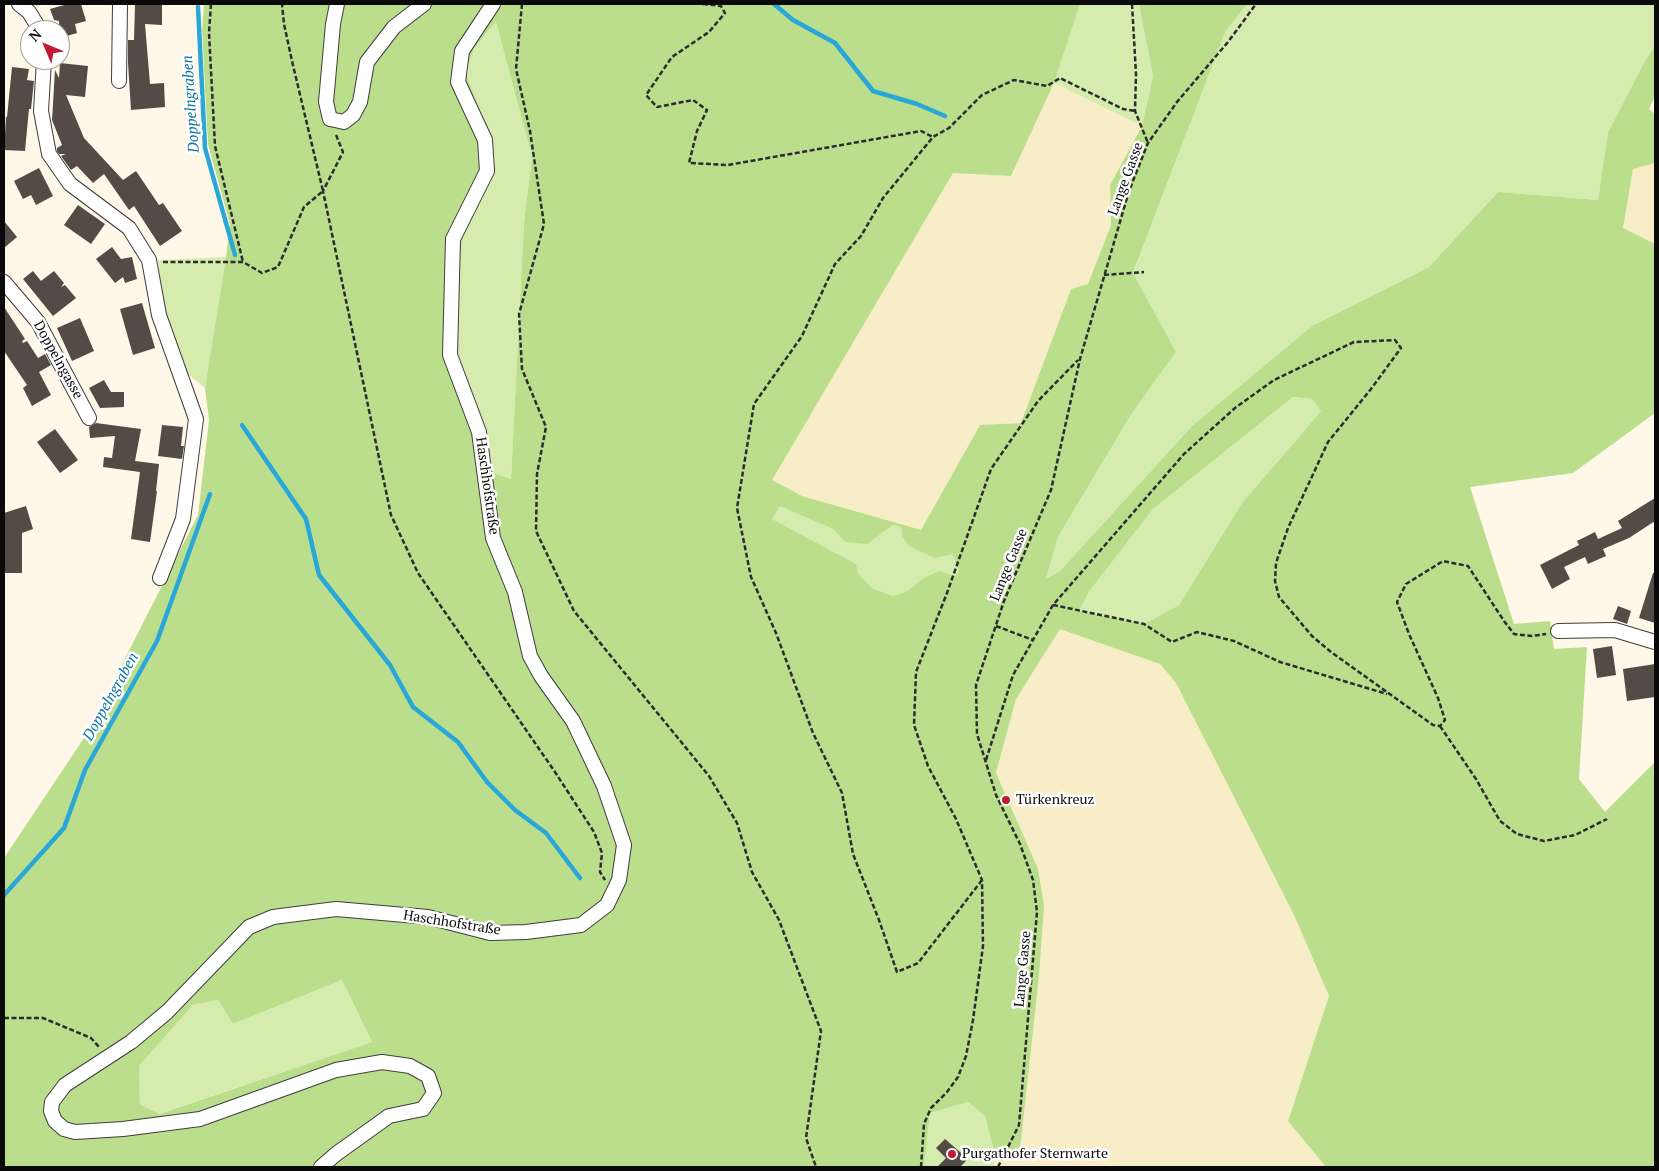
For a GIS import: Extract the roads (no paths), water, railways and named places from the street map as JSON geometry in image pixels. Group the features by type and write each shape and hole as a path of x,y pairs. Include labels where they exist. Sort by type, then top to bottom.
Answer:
{"street":[{"path":"18,4 29,12 34,20"},
{"path":"119,81 120,4"},
{"path":"337,4 333,24 326,102 330,120 344,122 353,115 360,102 367,62 394,27 424,4"},
{"name":"Haschhofstraße","path":"321,1167 389,1116 423,1109 434,1093 428,1076 410,1066 382,1062 336,1070 200,1119 123,1129 75,1132 64,1129 55,1121 51,1111 52,1102 65,1085 130,1042 168,1012 249,927 273,917 336,909 428,917 490,933 526,932 581,925 607,905 619,880 624,844 604,786 573,721 541,676 530,656 515,592 493,538 479,432 450,355 453,239 487,171 485,140 458,82 462,52 493,4"},
{"path":"43,70 41,111 49,154 70,184 129,228 149,260 159,315 196,419 183,518 160,578"},
{"name":"Doppelngasse","path":"4,282 38,322 89,418"},
{"path":"1558,631 1615,630 1655,642"}],"waterway":[{"path":"774,4 793,20 835,43 873,91 917,104 945,116"},
{"name":"Doppelngraben","path":"198,7 205,148 235,255"},
{"path":"242,425 306,519 319,575 390,665 413,707 458,742 487,782 515,810 546,833 580,878"},
{"name":"Doppelngraben","path":"4,895 64,828 85,770 157,641 210,494"}],"place":[{"name":"Türkenkreuz","path":"1006,800"},
{"name":"Purgathofer Sternwarte","path":"952,1154"}]}
